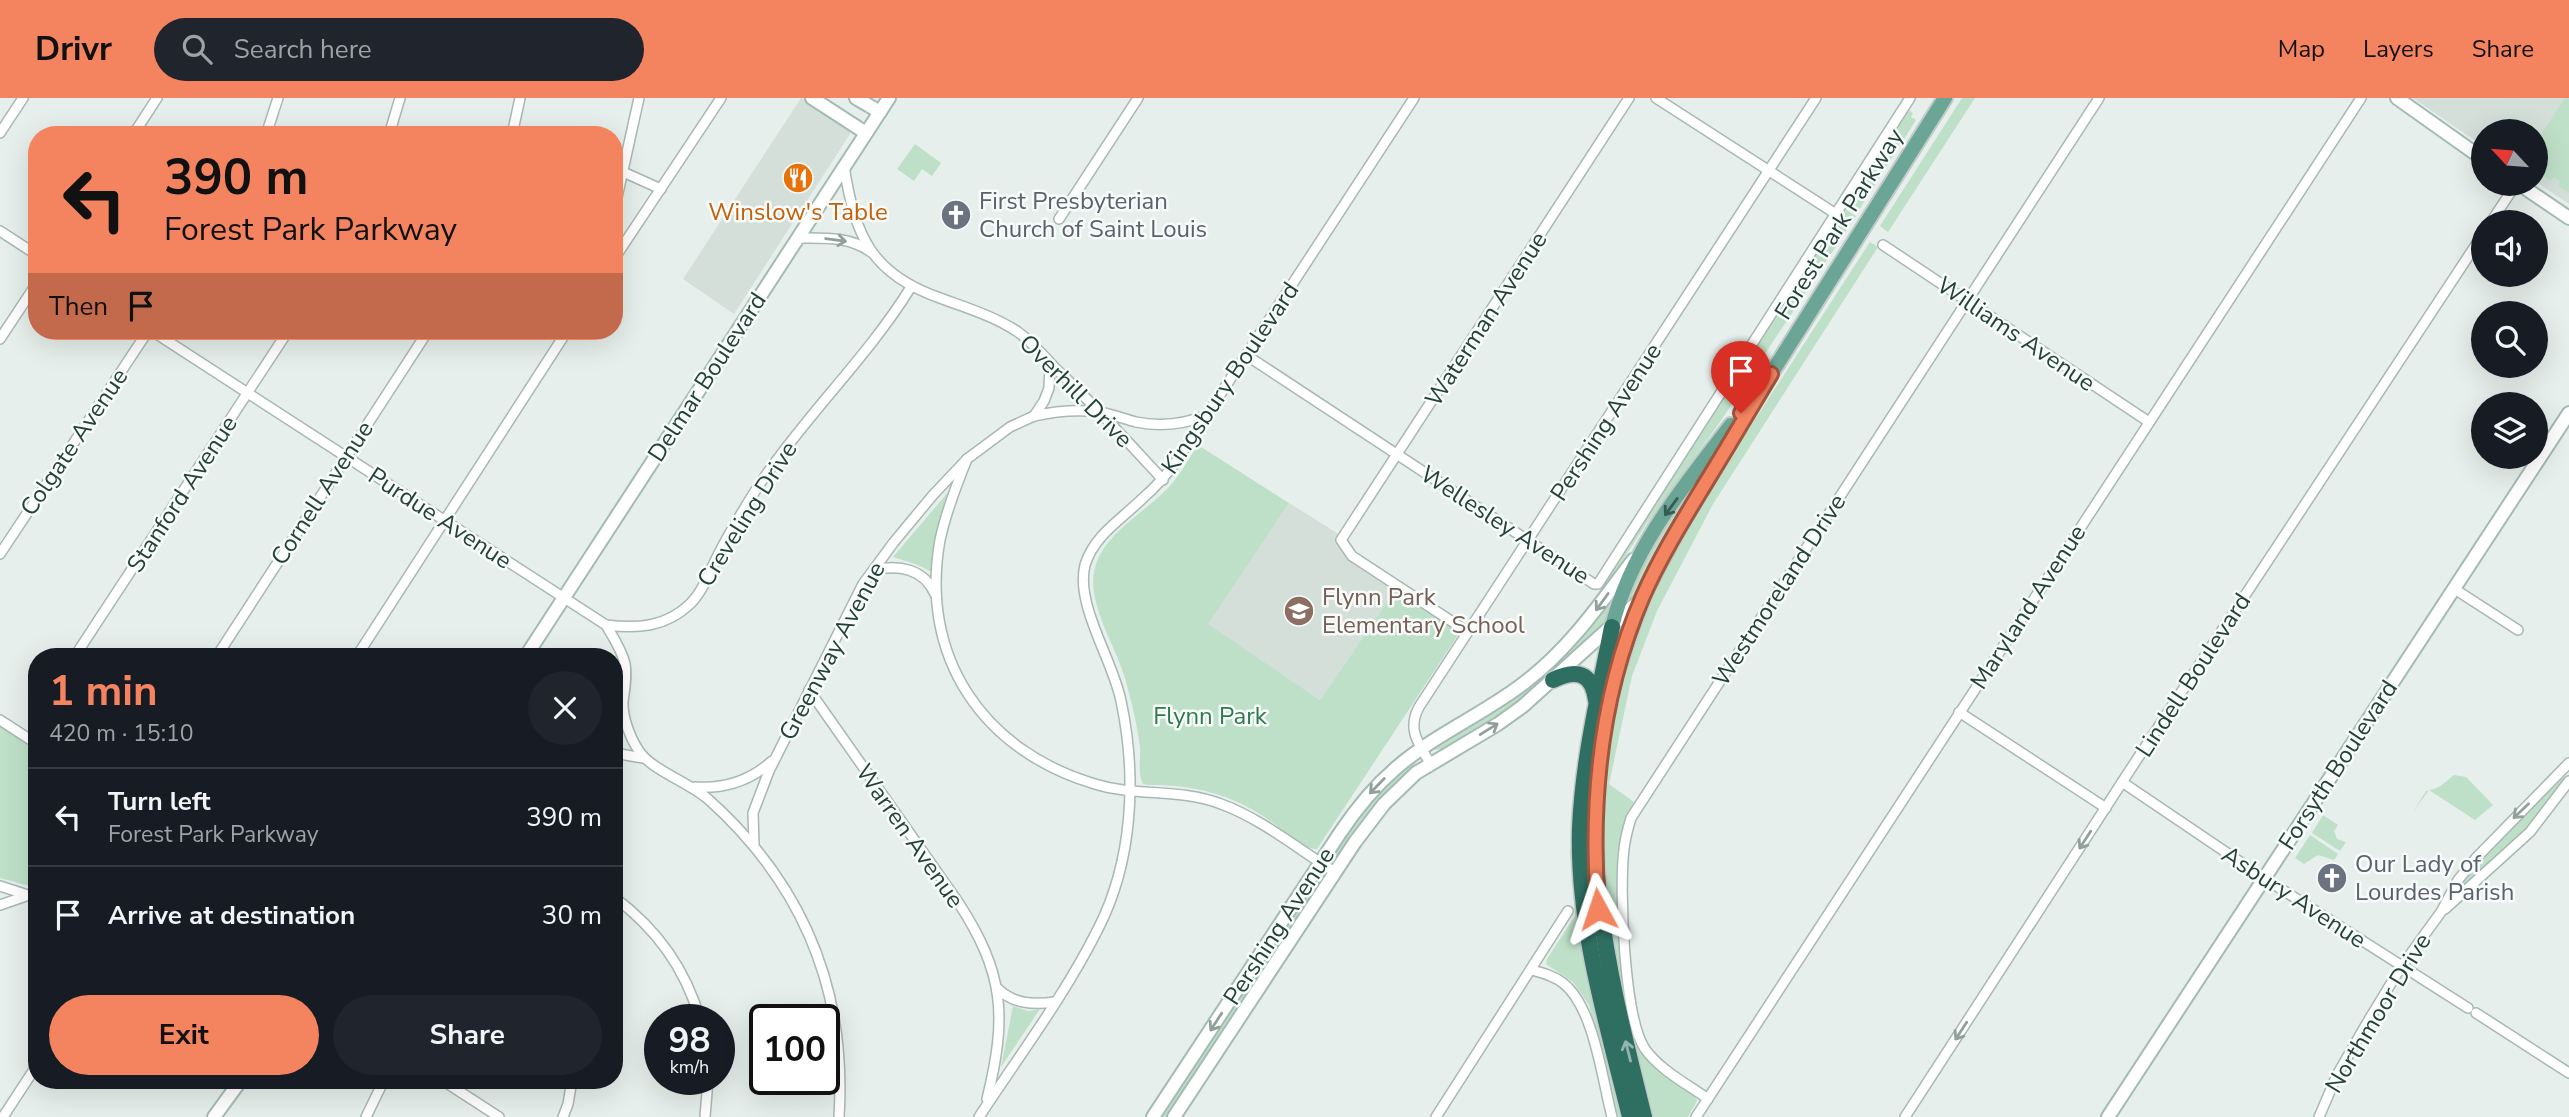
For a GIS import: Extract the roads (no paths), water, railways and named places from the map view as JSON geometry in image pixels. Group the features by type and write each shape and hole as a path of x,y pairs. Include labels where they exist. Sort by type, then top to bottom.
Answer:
{"highway":[{"name":"Forest Park Parkway","path":"1643,596 1610,696 1598,768 1594,838 1598,909 1608,970 1644,1117"},
{"name":"Forest Park Parkway","path":"1612,627 1584,769 1582,885 1595,970 1630,1117"},
{"path":"1553,680 1572,673 1585,677 1592,685 1596,701"}],"main road":[{"path":"812,98 866,133"},
{"path":"856,98 880,112"},
{"name":"Delmar Boulevard","path":"531,648 889,98"},
{"name":"Forest Park Parkway","path":"1643,596 1679,528 1771,374 1945,98"},
{"path":"2397,98 2471,150"},
{"path":"2536,196 2569,218"},
{"name":"Forest Park Parkway","path":"1612,627 1627,581 1643,547 1711,451 1771,374"},
{"name":"Forsyth Boulevard","path":"2108,1117 2569,413"},
{"name":"Pershing Avenue","path":"1153,1117 1371,791 1396,767 1488,710 1550,662 1581,629 1643,547"},
{"name":"Pershing Avenue","path":"1174,1117 1335,872 1384,804 1401,786 1430,763 1498,724 1553,680 1643,596"},
{"path":"214,1117 234,1089"}],"street":[{"path":"0,133 23,98"},
{"path":"139,126 157,98"},
{"path":"269,126 278,98"},
{"path":"392,126 400,98"},
{"path":"514,126 520,98"},
{"path":"639,98 623,172 661,189"},
{"path":"623,246 721,98"},
{"path":"1059,219 1138,98"},
{"name":"Kingsbury Boulevard","path":"979,1117 1055,1002 1099,929 1122,862 1131,760 1120,695 1084,596 1083,575 1090,552 1104,533 1163,480 1414,98"},
{"name":"Waterman Avenue","path":"1468,632 1352,556 1341,540 1629,98"},
{"path":"1656,98 1836,214"},
{"name":"Pershing Avenue","path":"1430,763 1413,731 1415,715 1816,98"},
{"name":"Wellesley Avenue","path":"1246,355 1594,584 1598,584 1910,98"},
{"name":"Westmoreland Drive","path":"1708,1098 1659,1065 1645,1049 1637,1032 1623,926 1624,850 1627,832 1639,804 2099,98"},
{"name":"Maryland Avenue","path":"1696,1117 2361,98"},
{"name":"Overhill Drive","path":"844,166 861,235 872,253 893,275 911,287 1000,322 1029,341 1102,413 1163,480"},
{"path":"0,231 28,249"},
{"name":"Overhill Drive","path":"798,238 839,239 872,253"},
{"name":"Williams Avenue","path":"1882,245 2149,422"},
{"name":"Lindell Boulevard","path":"1905,1117 2471,252"},
{"name":"Creveling Drive","path":"606,625 626,628 658,624 690,604 700,592 734,526 759,486 808,418 870,346 911,287"},
{"path":"0,339 28,297"},
{"name":"Colgate Avenue","path":"0,554 144,340"},
{"name":"Purdue Avenue","path":"164,340 606,625"},
{"name":"Stanford Avenue","path":"80,648 282,340"},
{"name":"Cornell Avenue","path":"222,648 422,340"},
{"path":"362,648 561,340"},
{"path":"1034,416 1049,388 1050,363"},
{"path":"1034,416 1058,411 1102,413 1152,425 1182,423 1207,415"},
{"name":"Greenway Avenue","path":"754,844 753,813 775,759 841,625 874,570 933,495 967,459 1010,427 1034,416"},
{"path":"967,459 948,509 940,542 936,596 943,637 969,699 1003,737 1048,766 1098,785 1130,791 1193,794 1224,805 1256,821 1335,872"},
{"path":"874,570 895,567 913,571 927,580 936,596"},
{"path":"2453,588 2518,630"},
{"path":"606,625 618,648"},
{"path":"623,659 623,704 638,751 647,760 693,787 754,844 797,909 822,971 834,1011 841,1076 839,1117"},
{"name":"Warren Avenue","path":"809,691 976,930 988,956 997,988 1000,1032 985,1107"},
{"path":"1959,712 2106,808"},
{"path":"0,720 28,736"},
{"path":"623,755 647,760"},
{"name":"Greenway Avenue","path":"693,787 722,787 739,782 775,759"},
{"name":"Northmoor Drive","path":"2319,1117 2337,1075 2401,967 2441,912 2458,880 2569,763"},
{"name":"Northmoor Drive","path":"2441,912 2530,832 2569,781"},
{"name":"Asbury Avenue","path":"2122,782 2264,878 2569,1073"},
{"path":"0,886 26,896"},
{"path":"0,905 26,896"},
{"path":"623,905 650,928 666,948 683,974 694,1004"},
{"path":"1436,1117 1568,911"},
{"path":"1532,970 1551,976 1563,984 1583,1007 1612,1117"},
{"path":"997,988 1008,997 1026,1003 1055,1002"},
{"path":"3,1117 28,1079"},
{"path":"366,1117 380,1089"},
{"path":"456,1089 499,1117"},
{"path":"563,1117 570,1089"},
{"path":"705,1117 707,1095"}],"place":[{"name":"Winslow's Table","path":"798,178"},
{"name":"First Presbyterian Church of Saint Louis","path":"956,215"},
{"name":"Flynn Park Elementary School","path":"1299,611"},
{"name":"Our Lady of Lourdes Parish","path":"2332,878"}],"park label":[{"name":"Flynn Park","path":"1210,716"}]}
